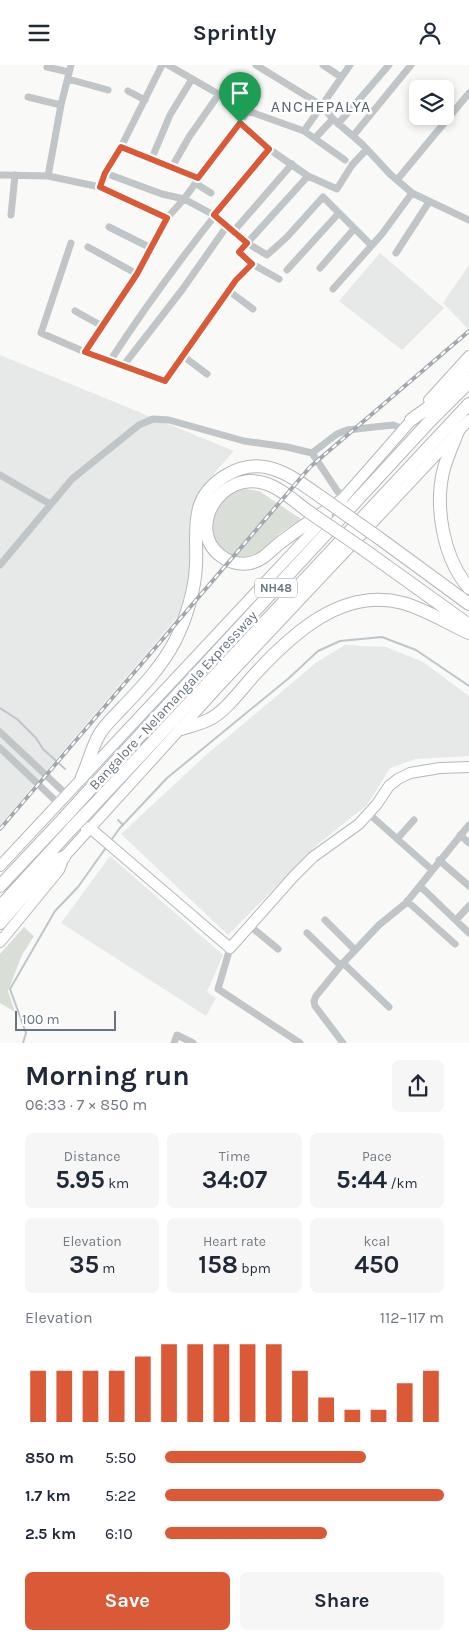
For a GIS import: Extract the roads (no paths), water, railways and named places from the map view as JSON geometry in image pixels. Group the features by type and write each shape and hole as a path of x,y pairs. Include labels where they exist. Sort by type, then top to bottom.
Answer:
{"highway":[{"path":"407,424 430,407 469,367"},
{"name":"Bangalore - Nelamangala Expressway","path":"0,907 68,823 84,796 430,421 469,382"},
{"name":"Bangalore - Nelamangala Expressway","path":"0,886 68,823 93,806 469,404"},
{"path":"458,431 444,469 441,503 442,521 448,552 455,567 469,588"},
{"path":"82,777 99,735 159,666 181,628 196,568 198,515 203,497 218,481 241,469 253,466 265,467 292,476 469,605"},
{"path":"343,499 281,542 266,556 250,563 232,563 220,556 210,543 207,532 212,503 226,489 243,482 262,482 278,489 309,512 363,549 469,625"},
{"path":"181,729 215,716 293,637 313,621 337,608 368,601 392,601 415,607 469,633"},
{"path":"0,923 54,861 64,857"}],"street":[{"path":"100,187 105,173 121,147 162,65"},
{"path":"168,65 248,111 304,131 344,160"},
{"path":"256,65 321,105 336,122 412,193 469,220"},
{"path":"323,65 341,77"},
{"path":"304,131 350,65"},
{"path":"315,138 336,122 389,65"},
{"path":"353,136 411,65"},
{"path":"47,67 69,72 108,90"},
{"path":"48,176 69,72"},
{"path":"152,159 170,115 192,79"},
{"path":"128,91 145,100"},
{"path":"397,180 469,93"},
{"path":"172,167 189,137 219,94"},
{"path":"28,97 61,105"},
{"path":"85,352 137,274 167,218 184,199 248,111"},
{"path":"240,123 269,149 308,176 337,189 352,165 367,149"},
{"path":"121,147 172,167 197,180 211,193"},
{"path":"110,361 144,309 214,215 269,149"},
{"path":"234,231 292,164"},
{"path":"105,173 162,194 184,199 214,215 247,243 268,255 323,197 370,245"},
{"path":"0,175 48,176 100,187 167,218"},
{"path":"11,215 15,175"},
{"path":"279,279 252,264 239,252 308,176"},
{"path":"333,289 370,245 382,234 412,193"},
{"path":"396,253 429,202"},
{"path":"287,271 338,214"},
{"path":"123,366 182,290 227,226"},
{"path":"109,227 151,248"},
{"path":"320,268 354,229"},
{"path":"71,243 41,333 85,352 165,381 229,291 252,264"},
{"path":"88,247 137,274"},
{"path":"229,291 253,309"},
{"path":"75,311 102,326"},
{"path":"183,356 207,374"},
{"path":"0,866 343,499 407,424 469,356"},
{"path":"0,565 72,479 138,425 153,419 169,420 244,441 287,447 312,453 343,499"},
{"path":"0,942 59,870 64,857 90,828 220,685 469,420"},
{"path":"312,453 337,434 347,430 407,424"},
{"path":"0,475 50,504"},
{"path":"0,732 89,817 90,828"},
{"path":"0,748 81,826 90,828 230,948"},
{"path":"300,1043 218,989 230,948 313,857 359,823 389,786 398,779 410,773 440,768 469,767"},
{"path":"368,813 431,869"},
{"path":"397,839 414,820"},
{"path":"343,1043 315,1006 314,1001 341,964 379,925 407,901 431,869 469,825"},
{"path":"460,835 469,843"},
{"path":"439,860 469,886"},
{"path":"420,886 469,933"},
{"path":"407,901 455,944"},
{"path":"456,920 469,906"},
{"path":"325,920 355,950"},
{"path":"250,926 278,949"},
{"path":"307,933 389,1007"},
{"path":"174,1043 177,1035 193,1043"}],"waterway":[{"path":"112,839 167,778 289,678 318,651 340,641 382,637 416,650 469,686"},
{"path":"0,708 17,719 36,738 43,749 65,769"},
{"path":"118,820 123,825"},
{"path":"23,1043 26,1033 10,989 55,911 78,887 105,849"}],"railway":[{"path":"0,829 310,467 469,331"}],"district":[{"name":"ANCHEPALYA","path":"321,106"}]}
